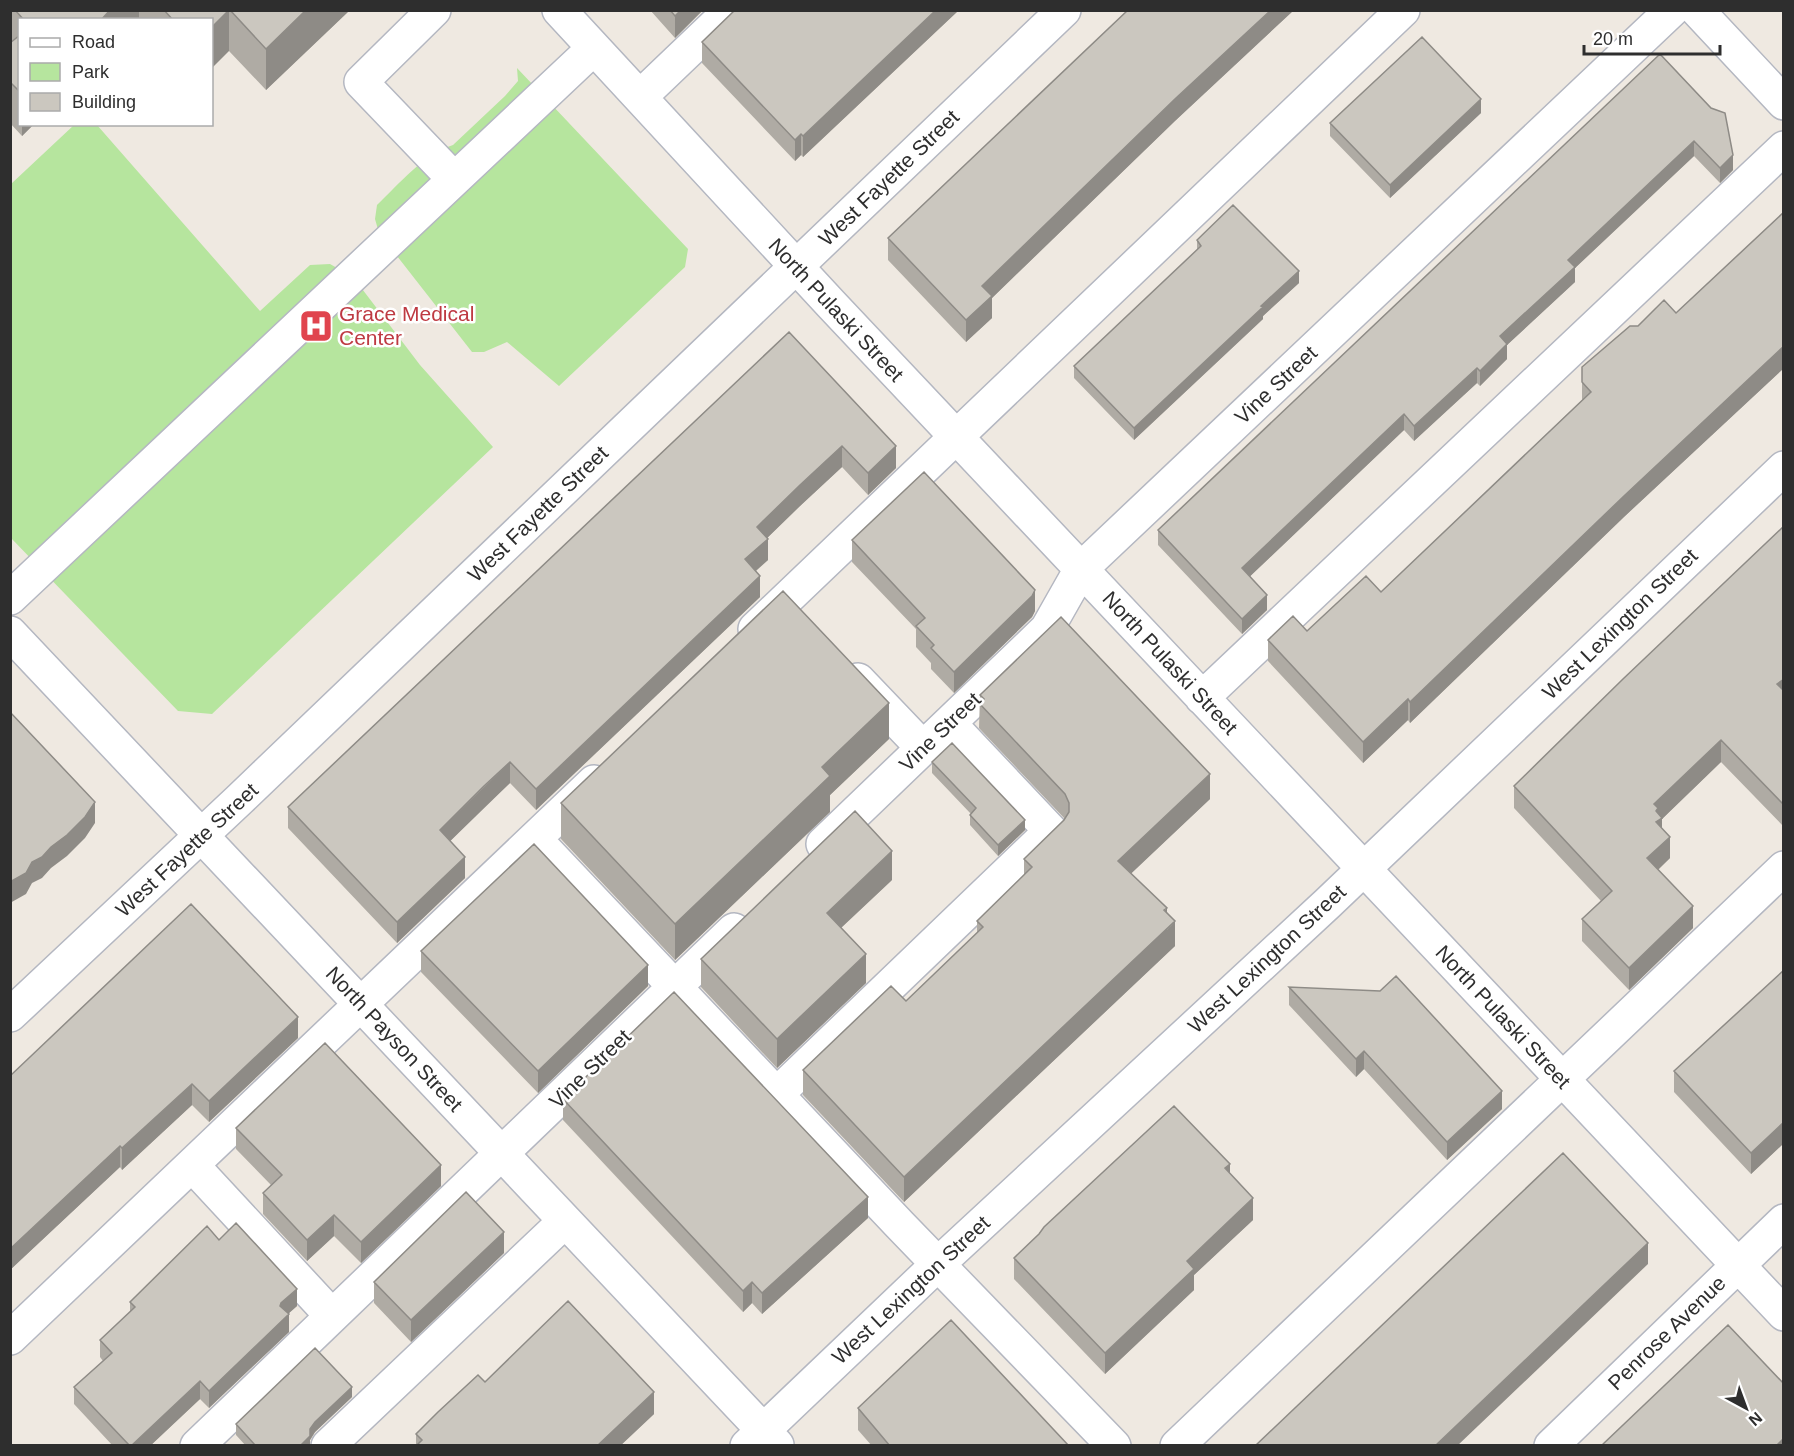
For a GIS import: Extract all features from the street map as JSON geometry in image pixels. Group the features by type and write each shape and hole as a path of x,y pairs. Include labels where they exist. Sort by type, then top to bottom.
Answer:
{"street":[{"path":"434,10 361,82 454,179"},
{"name":"North Pulaski Street","path":"559,10 796,267 1784,1314"},
{"path":"640,97 731,10"},
{"name":"West Fayette Street","path":"10,1016 202,836 1064,10"},
{"path":"733,650 792,609 956,436 1403,10"},
{"name":"Vine Street","path":"803,863 1047,629 1081,569 1672,10"},
{"path":"1696,10 1784,103"},
{"path":"10,598 594,48"},
{"path":"1202,698 1784,148"},
{"name":"West Lexington Street","path":"762,1440 938,1264 1364,869 1784,468"},
{"name":"North Payson Street","path":"17,652 202,836 361,1004 565,1221 762,1440"},
{"path":"841,661 923,748"},
{"path":"777,1094 1051,831 949,723"},
{"path":"10,1338 612,765"},
{"path":"535,839 1114,1446"},
{"path":"1177,1446 1784,868"},
{"name":"Vine Street","path":"197,1446 752,912"},
{"path":"192,1165 332,1316"},
{"path":"328,1446 565,1221"},
{"name":"Penrose Avenue","path":"1551,1446 1784,1221"}],"green space":[{"path":"517,68 688,249 685,267 559,386 507,342 484,352 472,352 379,233 375,219 377,205 403,179 432,155 453,145 505,96 518,81"},
{"path":"73,126 98,126 260,311 310,265 330,264 353,277 420,365 493,447 212,714 178,711 11,538 11,184"}],"building":[{"path":"15,10 110,10 103,18 22,18"},
{"path":"164,10 229,10 213,26 213,18 171,18"},
{"path":"230,10 306,10 266,49"},
{"path":"670,10 681,10 675,16"},
{"path":"735,10 936,10 803,136 801,134 795,140 702,42"},
{"path":"1128,10 1271,10 1176,98 982,286 992,296 966,320 888,238"},
{"path":"18,37 18,90 10,82 10,43"},
{"path":"1422,37 1481,99 1390,185 1330,123"},
{"path":"1660,54 1711,108 1725,113 1733,155 1720,168 1694,141 1568,260 1575,267 1500,336 1507,344 1480,371 1477,368 1414,426 1404,414 1242,568 1267,595 1242,619 1158,530"},
{"path":"1233,205 1299,271 1134,428 1074,366 1201,246 1197,240"},
{"path":"1784,212 1784,346 1410,702 1408,699 1363,742 1268,640 1293,616 1307,631 1366,576 1381,592 1591,392 1582,382 1582,367 1630,326 1638,326 1664,300 1676,313"},
{"path":"789,332 896,446 868,473 842,446 800,485 757,527 768,539 745,559 760,576 536,789 510,762 484,786 440,830 465,857 397,922 288,807"},
{"path":"924,472 1035,590 1032,596 954,672 931,648 934,645 916,626 925,618 852,540"},
{"path":"1784,526 1784,679 1777,684 1784,691 1784,805 1721,740 1654,804 1662,818 1656,822 1670,837 1647,858 1693,906 1629,968 1582,919 1612,891 1514,786"},
{"path":"783,591 889,703 822,767 830,776 675,924 561,803"},
{"path":"1061,617 1210,774 1118,861 1167,908 1164,910 1175,921 904,1177 803,1070 891,986 906,1001 983,927 977,921 1032,867 1024,859 1064,820 1069,812 1069,803 1065,794 979,703 984,699 980,695"},
{"path":"10,712 95,802 85,817 67,835 42,857 32,862 26,873 10,882"},
{"path":"952,743 1025,820 998,845 970,815 976,808 932,762"},
{"path":"855,811 892,851 827,913 866,954 777,1039 701,959"},
{"path":"534,844 648,965 538,1071 421,951"},
{"path":"191,904 298,1017 209,1101 192,1084 122,1148 120,1146 10,1249 10,1076"},
{"path":"1784,970 1784,1122 1751,1153 1674,1071"},
{"path":"1396,976 1502,1091 1447,1142 1364,1051 1356,1059 1289,987 1380,991"},
{"path":"674,992 868,1197 762,1293 752,1282 743,1291 563,1099"},
{"path":"325,1043 441,1165 361,1242 334,1215 307,1240 263,1193 282,1175 236,1128"},
{"path":"1174,1106 1230,1164 1225,1168 1253,1198 1187,1261 1194,1269 1105,1353 1014,1258 1044,1227"},
{"path":"1563,1153 1648,1243 1435,1446 1255,1446"},
{"path":"466,1192 504,1232 411,1320 374,1282"},
{"path":"236,1223 297,1289 280,1306 289,1314 209,1391 200,1381 130,1446 74,1387 112,1353 100,1340 135,1307 130,1302 207,1226 219,1240"},
{"path":"568,1301 654,1392 597,1446 416,1446 422,1440 416,1434 438,1412 478,1375 485,1382"},
{"path":"951,1320 1069,1446 890,1446 858,1408"},
{"path":"1728,1325 1784,1384 1784,1438 1776,1446 1601,1446"},
{"path":"315,1348 352,1387 315,1422 310,1429 310,1436 300,1446 256,1446 236,1424"}],"place":[{"name":"Grace Medical Center","path":"316,326"}]}
